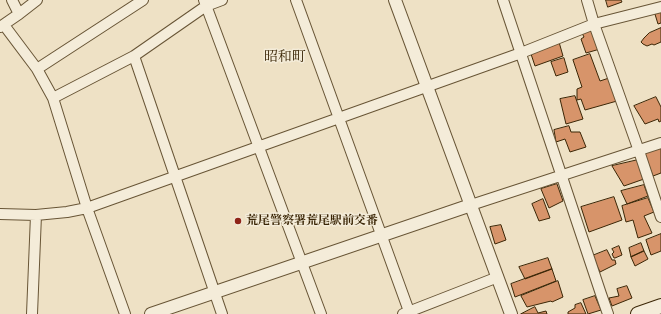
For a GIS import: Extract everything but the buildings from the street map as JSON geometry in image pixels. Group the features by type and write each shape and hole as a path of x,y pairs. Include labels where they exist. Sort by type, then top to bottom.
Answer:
{"main road":[{"path":"638,314 661,306"}],"street":[{"path":"12,0 20,14"},
{"path":"37,0 2,26 37,69 53,98 87,208 125,314"},
{"path":"37,69 143,0"},
{"path":"53,98 134,56 205,3 222,0"},
{"path":"296,0 381,236 407,313 498,277"},
{"path":"395,0 511,314"},
{"path":"503,0 608,314"},
{"path":"587,0 661,217"},
{"path":"205,3 321,314"},
{"path":"0,214 36,215 67,212 87,208 521,53 594,24 661,7"},
{"path":"134,56 222,314"},
{"path":"151,314 471,205 661,143"},
{"path":"32,314 36,215"}],"place":[{"name":"荒尾警察署荒尾駅前交番","path":"238,221"}],"district":[{"name":"昭和町","path":"285,58"}]}
